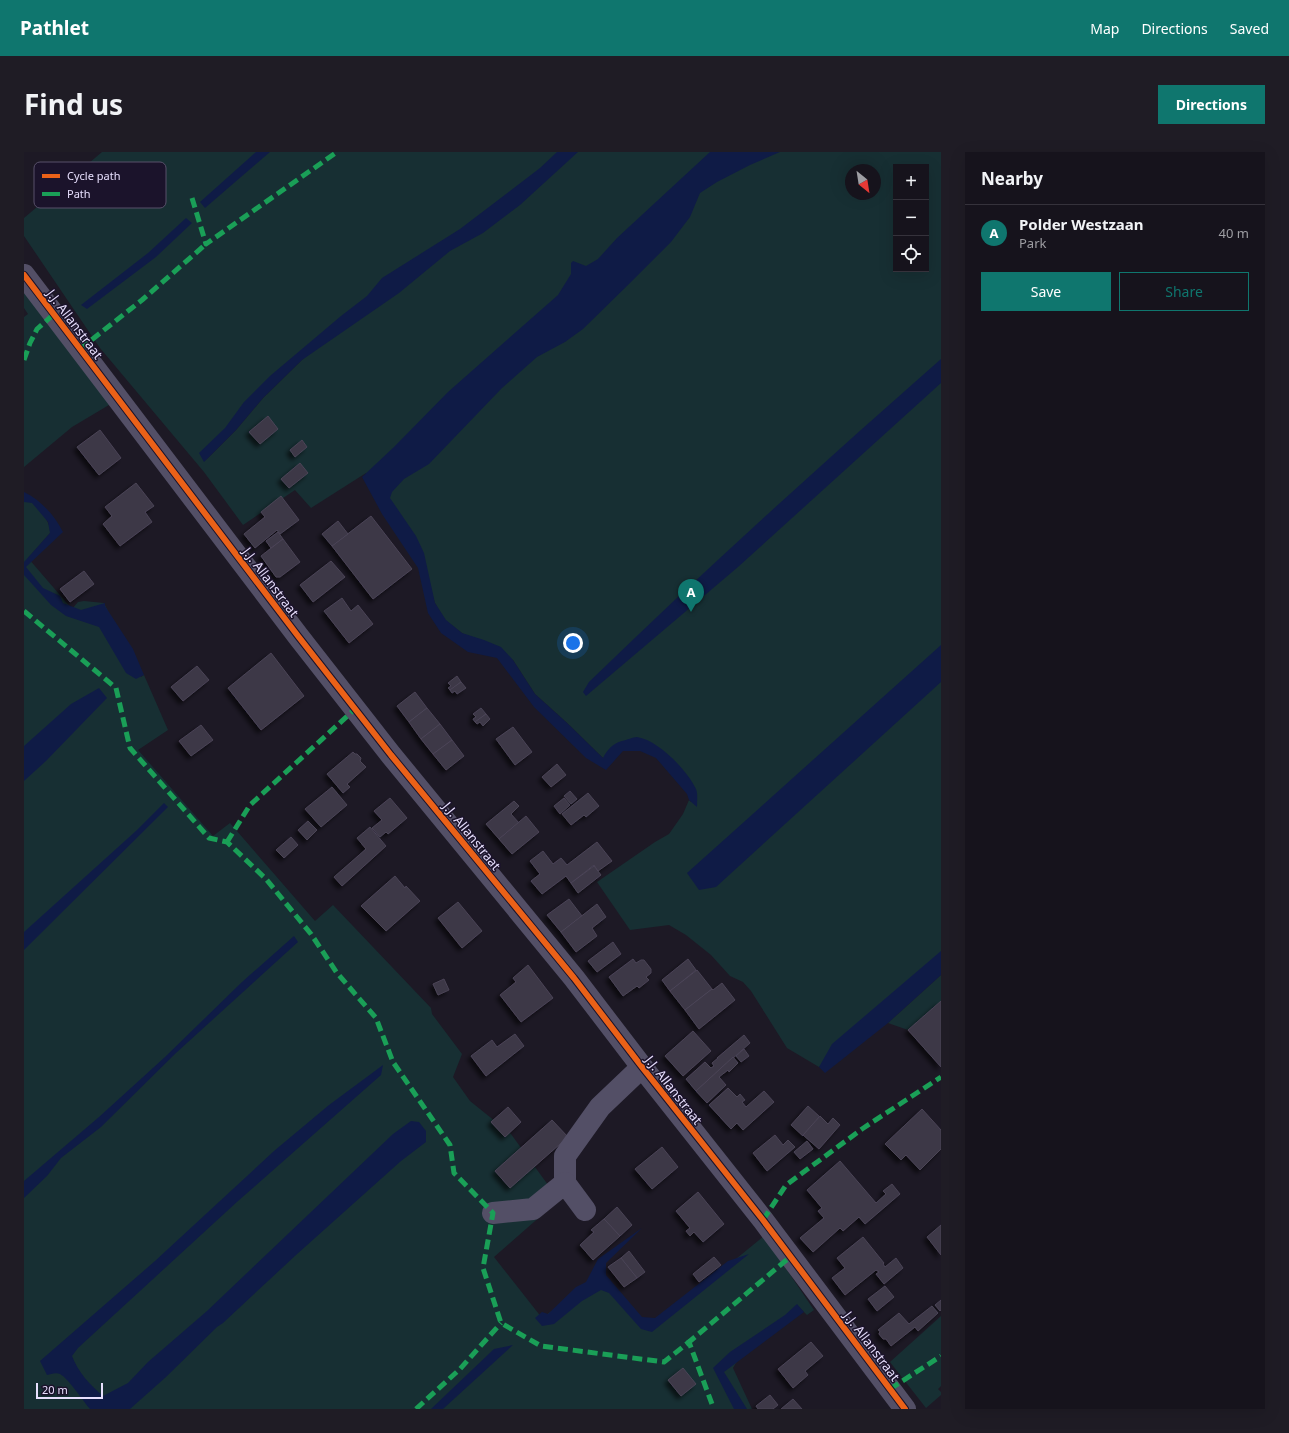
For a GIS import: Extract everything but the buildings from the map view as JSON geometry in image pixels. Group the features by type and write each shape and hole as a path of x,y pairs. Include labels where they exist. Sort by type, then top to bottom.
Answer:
{"street":[{"name":"J.J. Allanstraat","path":"24,275 303,642 396,761 574,978 763,1220 905,1409"},
{"path":"585,1210 565,1184 565,1156 600,1106 642,1067"},
{"path":"494,1213 533,1209 565,1184"}],"green space":[{"path":"102,152 941,152 941,964 819,1067 787,1048 751,991 743,982 730,976 711,955 686,935 669,925 630,930 597,882 669,834 683,814 689,800 691,802 691,797 667,764 631,742 604,759 535,694 513,660 462,633 445,620 435,603 422,562 366,473 311,508 295,490 243,525 204,472 100,348 24,236 24,218 36,208 166,208 166,162 90,162","holes":["300,353 304,358 263,398 236,430 204,462"]},
{"path":"24,294 26,294 114,402 72,427 24,467 24,317 28,314 24,308"},
{"path":"24,493 45,517 50,527 50,533 28,558 72,609 78,602 84,601 104,603 141,677 144,675 168,730 138,750 213,836 230,823 315,921 333,905 431,1008 432,1014 462,1054 453,1077 470,1101 511,1134 559,1200 494,1257 542,1318 601,1275 648,1325 709,1281 764,1236 814,1310 807,1315 798,1306 740,1356 733,1368 752,1409 24,1409"},
{"path":"941,975 941,1001 908,1030 888,1023"},
{"path":"941,1316 941,1386 938,1389 941,1392 941,1395 926,1408 890,1362"}],"water":[{"path":"256,152 270,152 205,208 200,202"},
{"path":"557,152 578,152 520,205 483,233 450,251 399,293 302,360 263,398 236,430 204,462 199,453 225,428 244,402 270,376 367,296 382,278 460,229 540,168"},
{"path":"710,152 780,152 750,165 717,182 700,193 690,217 671,242 629,284 583,329 565,342 537,357 502,388 429,464 404,479 392,492 390,498 416,536 424,553 435,603 446,620 462,633 501,647 513,660 535,694 603,758 608,750 616,743 635,737 645,739 663,750 679,765 692,781 697,791 697,807 689,800 687,794 656,758 640,751 623,751 606,770 586,758 534,707 497,658 468,652 441,633 428,613 418,568 382,514 362,477 448,392 558,295 571,274 571,263 573,261 586,266 598,259 617,238"},
{"path":"186,218 192,223 156,257 87,309 81,305 148,253"},
{"path":"941,359 941,383 738,567 586,696 583,692 589,682 675,599"},
{"path":"24,492 36,499 47,509 63,532 26,567 43,588 60,596 63,603 81,610 105,603 105,606 133,649 144,675 136,679 126,673 99,627 66,616 51,605 24,575 24,562 50,533 48,522 32,503 24,502"},
{"path":"941,645 941,682 716,887 699,890 687,873"},
{"path":"99,688 107,698 46,761 24,781 24,746 71,704"},
{"path":"164,803 168,807 24,950 24,932 137,830"},
{"path":"294,936 298,942 176,1053 101,1127 61,1158 47,1176 24,1198 24,1181 99,1117 165,1057 242,982"},
{"path":"941,951 941,975 888,1023 825,1073 819,1067 832,1044"},
{"path":"383,1065 381,1075 238,1201 78,1348 72,1356 81,1373 103,1396 128,1383 148,1362 207,1311 393,1134 411,1121 419,1122 426,1131 426,1142 401,1161 296,1255 130,1409 90,1409 64,1377 57,1373 47,1375 40,1361 155,1261 274,1151 329,1105"},
{"path":"642,1228 606,1263 606,1275 642,1317 655,1318 728,1261 749,1254 652,1332 641,1329 609,1293 601,1290 582,1301 554,1324 542,1326 535,1318 542,1312 548,1314 576,1287 586,1282 598,1259"},
{"path":"797,1304 804,1312 724,1372 747,1409 734,1409 713,1368 730,1352 785,1315"},
{"path":"513,1345 443,1409 431,1409 494,1349"}],"marked path":[{"path":"192,198 206,244 337,152"},
{"path":"80,349 142,300 206,244"},
{"path":"24,360 37,329 54,314"},
{"path":"24,611 116,688 130,748 209,838 227,842 266,879 311,934 337,973 376,1018 393,1062 450,1145 454,1173 493,1213 483,1268 501,1323 541,1346 664,1362 689,1342 712,1404"},
{"path":"227,842 250,805 355,709"},
{"path":"763,1220 786,1185 862,1129 941,1077"},
{"path":"688,1340 689,1342 790,1257"},
{"path":"416,1409 460,1369 501,1323"},
{"path":"890,1389 941,1356"}],"cycle path":[{"path":"24,275 298,636 391,755 574,978 763,1220 905,1409"}],"place":[{"name":"Polder Westzaan","path":"691,612"}]}
